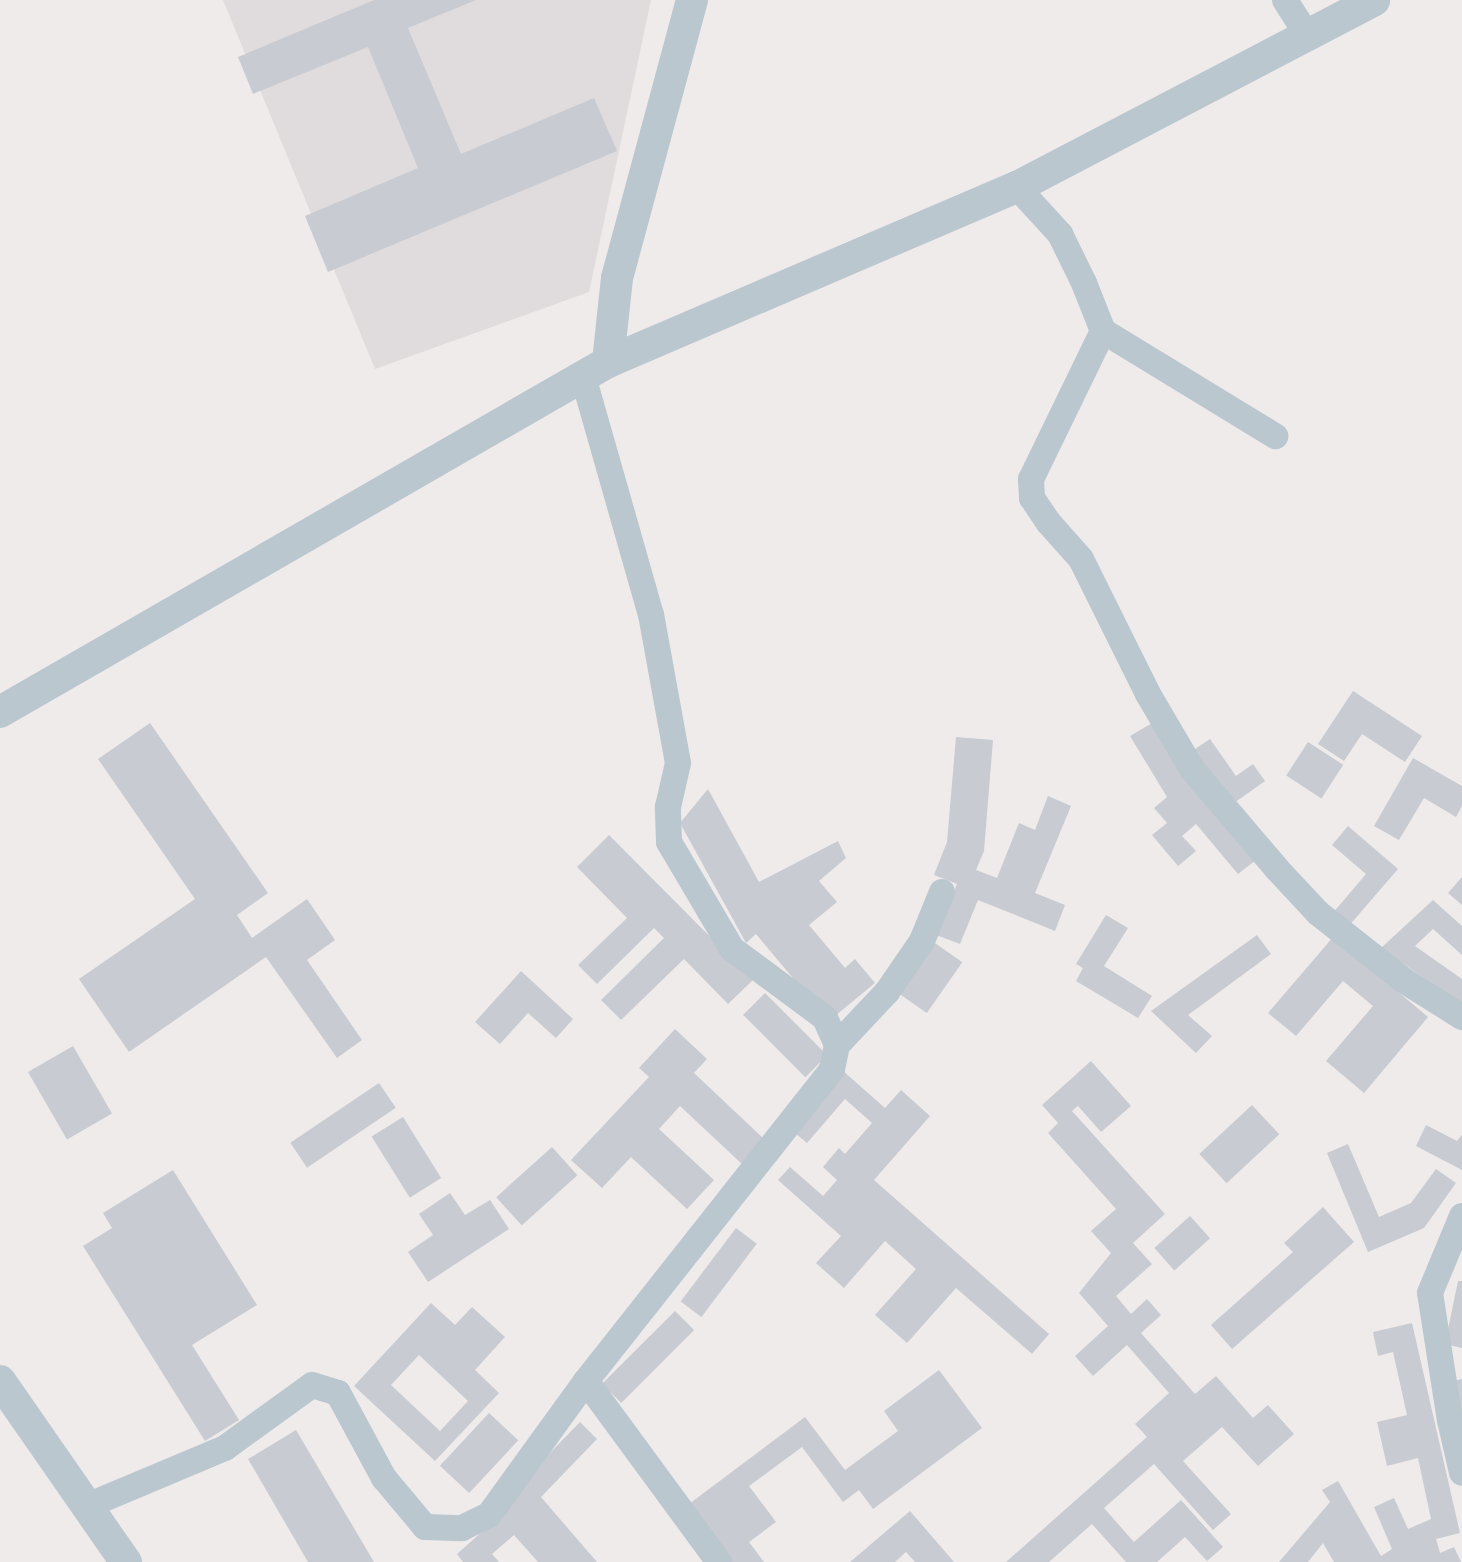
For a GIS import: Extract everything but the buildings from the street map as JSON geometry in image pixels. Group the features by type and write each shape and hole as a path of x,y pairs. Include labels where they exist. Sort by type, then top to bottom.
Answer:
{"street":[{"path":"692,0 617,278 595,369 651,615 678,764 668,807 669,842 732,949 825,1018 837,1045"},
{"path":"1285,0 1307,35"},
{"path":"0,712 595,369 1017,187 1374,0"},
{"path":"1017,187 1060,234 1104,331 1275,436"},
{"path":"1104,331 1031,479 1032,498 1049,523 1081,560 1148,694 1192,769 1276,869 1318,913 1403,980 1462,1017"},
{"path":"87,1506 225,1448 312,1385 338,1393 384,1478 425,1527 462,1528 489,1515 586,1381 832,1069 837,1045 887,992 922,941 942,892"},
{"path":"1462,1216 1430,1293 1450,1420 1462,1473"},
{"path":"586,1381 719,1562"},
{"path":"2,1386 126,1562"}],"shaded area":[{"path":"223,0 651,0 589,292 375,369"}]}
